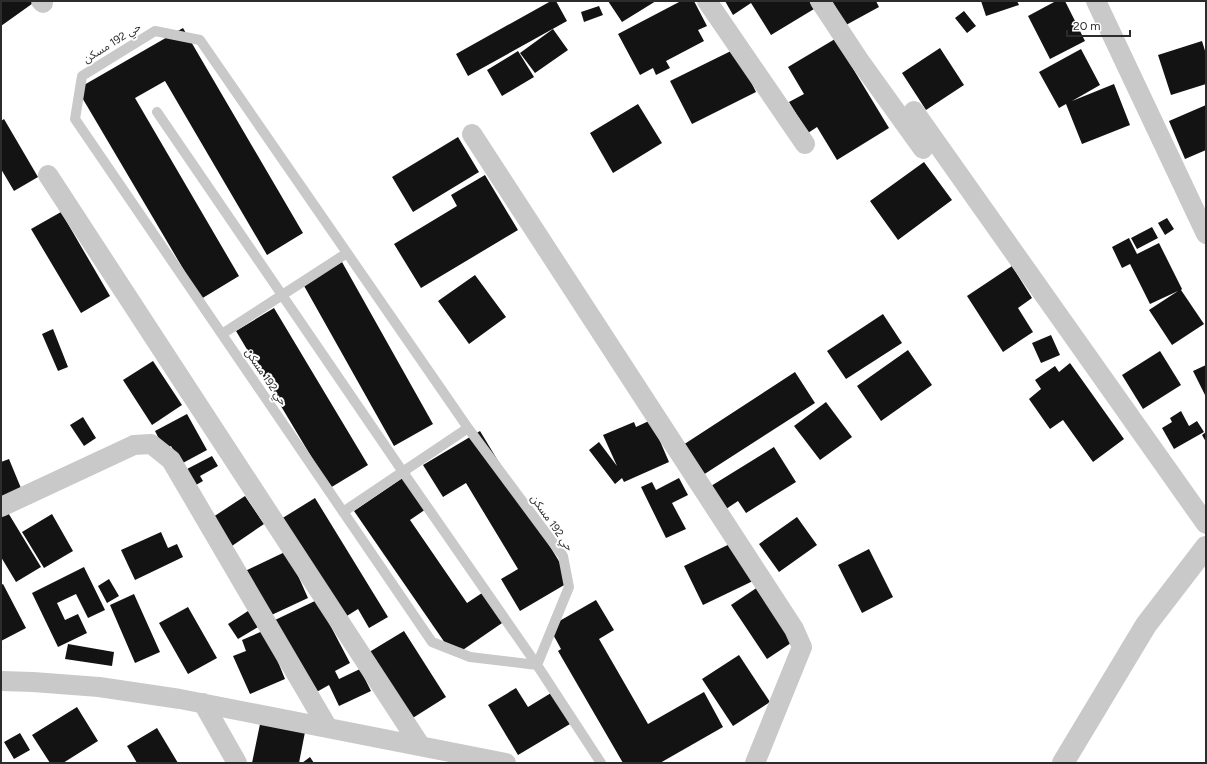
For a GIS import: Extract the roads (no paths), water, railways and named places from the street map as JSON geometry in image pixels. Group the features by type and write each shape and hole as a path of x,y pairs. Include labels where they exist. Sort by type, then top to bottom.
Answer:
{"street":[{"path":"707,1 805,144"},
{"path":"820,1 986,238"},
{"path":"1096,1 1206,234"},
{"path":"914,111 1206,524"},
{"path":"472,134 789,622 802,647 755,763"},
{"path":"48,176 420,745"},
{"path":"1,507 134,444 151,444 171,460 328,728"},
{"path":"1068,762 1146,625 1206,547"},
{"path":"1,681 98,687 203,703 506,763"},
{"path":"203,703 237,763"}],"lane":[{"name":"حي 192 مسكن","path":"155,31 200,40 468,428 563,556 569,587 537,666 470,657 432,642 222,334 75,119 82,76 155,31"},
{"path":"157,112 537,666 601,763"},
{"path":"222,334 347,253"},
{"path":"343,512 468,428"}]}
